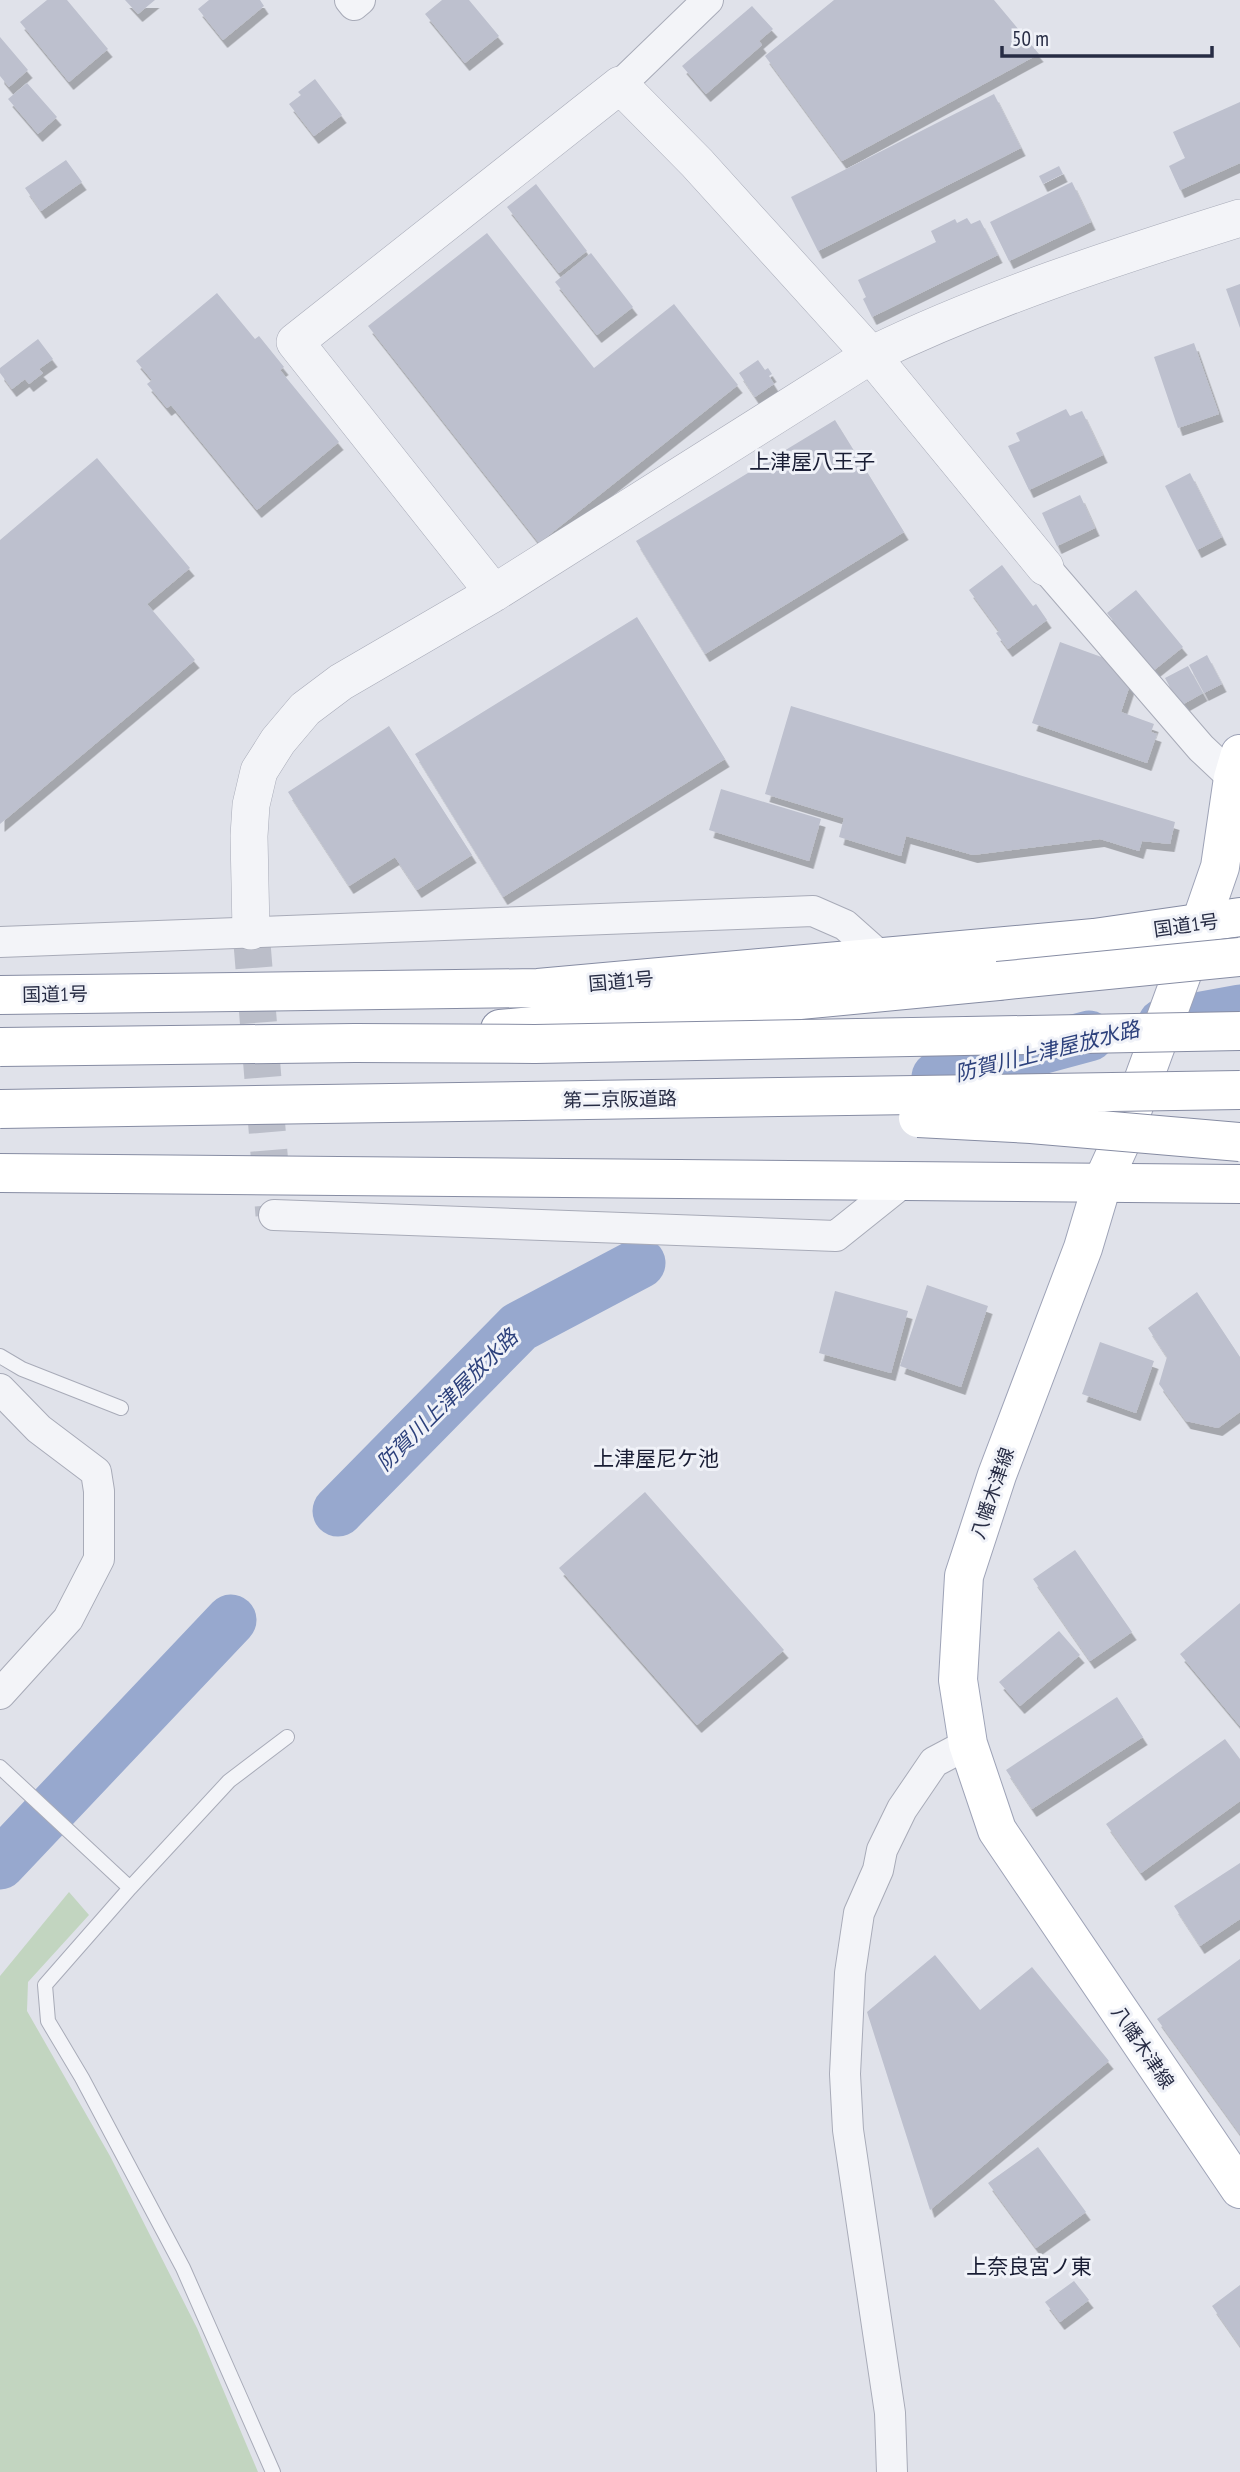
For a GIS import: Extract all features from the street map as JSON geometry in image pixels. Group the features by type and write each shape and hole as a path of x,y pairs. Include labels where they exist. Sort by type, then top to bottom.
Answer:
{"main road":[{"name":"八幡木津線","path":"1238,770 1220,867 1121,1144 1103,1181 1083,1248 997,1475 964,1577 958,1680 968,1744 997,1830 1240,2189"},
{"name":"国道1号","path":"0,995 538,988 1094,938 1196,937 1240,917"},
{"path":"355,1043 1240,957"},
{"path":"0,1047 535,1044 1240,1031"},
{"name":"第二京阪道路","path":"0,1109 1240,1090"},
{"path":"300,1104 450,1114 842,1114 1031,1124 1240,1142"},
{"path":"0,1173 1240,1184"}],"street":[{"path":"350,0 354,5 360,0"},
{"path":"494,593 295,342 620,85 689,6"},
{"path":"620,85 697,163 871,355 1045,567 1201,748 1238,770"},
{"path":"251,931 248,836 251,805 259,771 278,741 305,709 341,682 494,593 871,355 923,330 1115,257 1240,218"},
{"path":"0,942 813,911 845,925 881,957"},
{"path":"274,1215 836,1236 906,1180"},
{"path":"0,1388 39,1429 96,1472 99,1491 99,1559 68,1619 0,1694"},
{"path":"892,2472 890,2413 848,2130 845,2074 850,1973 859,1913 878,1870 881,1850 902,1809 934,1762 968,1744"}],"lane":[{"path":"0,1356 22,1369 121,1409"},
{"path":"273,2472 183,2268 82,2078 48,2021 45,1985 229,1781 287,1737"},
{"path":"0,1767 130,1888"}],"green space":[{"path":"69,1892 89,1915 28,1982 27,2011 110,2156 197,2328 258,2472 0,2472 0,1976"}],"building":[{"path":"47,0 67,0 108,49 69,82 20,22"},
{"path":"125,0 155,0 138,14"},
{"path":"209,0 260,0 264,6 223,40 198,9"},
{"path":"442,0 469,0 499,36 465,63 425,14"},
{"path":"834,0 994,0 1039,54 842,161 765,56"},
{"path":"752,6 773,29 759,41 762,45 706,94 682,66"},
{"path":"0,37 28,70 9,87 0,76"},
{"path":"315,79 342,115 314,136 289,104 301,95 298,92"},
{"path":"27,83 57,117 38,134 8,99"},
{"path":"994,94 1021,148 818,251 791,197"},
{"path":"1240,102 1240,163 1180,190 1169,166 1185,158 1173,132"},
{"path":"66,160 82,182 41,211 25,188"},
{"path":"1059,166 1063,174 1043,184 1039,176"},
{"path":"1072,182 1091,222 1009,261 990,222"},
{"path":"536,184 587,251 559,273 507,207"},
{"path":"967,218 971,224 980,220 998,255 872,317 858,280 936,242 931,231 955,219 957,223"},
{"path":"487,233 594,368 674,304 738,385 539,543 368,326"},
{"path":"591,253 633,307 597,335 555,282"},
{"path":"1240,284 1240,328 1226,289"},
{"path":"217,293 255,339 259,336 284,367 280,370 339,442 257,510 171,405 167,408 147,384 152,380 136,361"},
{"path":"38,339 53,359 39,369 43,373 29,384 25,379 12,389 0,373 0,368"},
{"path":"1194,343 1219,414 1178,428 1154,357"},
{"path":"758,360 765,370 768,368 772,374 769,376 774,384 755,397 739,373"},
{"path":"1066,409 1070,416 1082,411 1103,455 1029,490 1008,446 1020,441 1016,433"},
{"path":"835,420 904,532 705,654 636,541"},
{"path":"97,458 190,568 147,604 195,660 0,824 0,540"},
{"path":"1190,473 1222,537 1197,550 1165,486"},
{"path":"1080,495 1095,528 1057,546 1042,513"},
{"path":"1002,565 1047,620 1008,649 996,633 999,631 969,590"},
{"path":"1136,590 1183,647 1153,671 1107,613"},
{"path":"637,617 725,759 503,897 415,754"},
{"path":"1060,642 1107,659 1130,685 1121,712 1154,724 1151,732 1157,734 1147,763 1032,723"},
{"path":"1207,655 1222,684 1204,693 1189,665"},
{"path":"1188,666 1203,693 1180,706 1165,678"},
{"path":"791,706 1175,822 1170,844 1142,841 1139,851 1100,839 973,855 906,836 901,856 839,837 844,818 765,794"},
{"path":"389,726 472,855 417,890 395,857 349,886 288,792"},
{"path":"721,789 821,819 809,861 709,830"},
{"path":"927,1285 988,1306 961,1387 900,1366"},
{"path":"835,1291 908,1311 891,1373 819,1353"},
{"path":"1197,1292 1240,1357 1240,1412 1218,1428 1186,1421 1159,1384 1167,1357 1148,1328"},
{"path":"1100,1342 1154,1361 1136,1413 1082,1394"},
{"path":"645,1492 784,1650 697,1725 559,1568"},
{"path":"1075,1550 1132,1632 1090,1661 1033,1579"},
{"path":"1240,1603 1240,1726 1180,1654"},
{"path":"1059,1631 1080,1655 1020,1706 999,1682"},
{"path":"1117,1697 1143,1737 1032,1809 1006,1770"},
{"path":"1225,1739 1240,1759 1240,1801 1141,1873 1106,1824"},
{"path":"1240,1863 1240,1919 1200,1946 1174,1906"},
{"path":"935,1955 980,2010 1032,1967 1109,2061 930,2210 867,2012"},
{"path":"1240,1959 1240,2134 1157,2019"},
{"path":"1038,2147 1086,2212 1036,2248 988,2183"},
{"path":"1074,2281 1089,2300 1060,2322 1045,2302"},
{"path":"1240,2285 1240,2346 1212,2306"}],"waterway":[{"name":"防賀川上津屋放水路","path":"1163,1024 1240,1010"},
{"name":"防賀川上津屋放水路","path":"937,1077 1089,1036"},
{"name":"防賀川上津屋放水路","path":"338,1511 519,1327 640,1263"},
{"name":"防賀川上津屋放水路","path":"0,1864 231,1620"}],"tunnel":[{"path":"251,931 274,1215"}],"district":[{"name":"上津屋八王子","path":"812,461"},
{"name":"上津屋尼ケ池","path":"656,1458"},
{"name":"上奈良宮ノ東","path":"1029,2266"}]}
